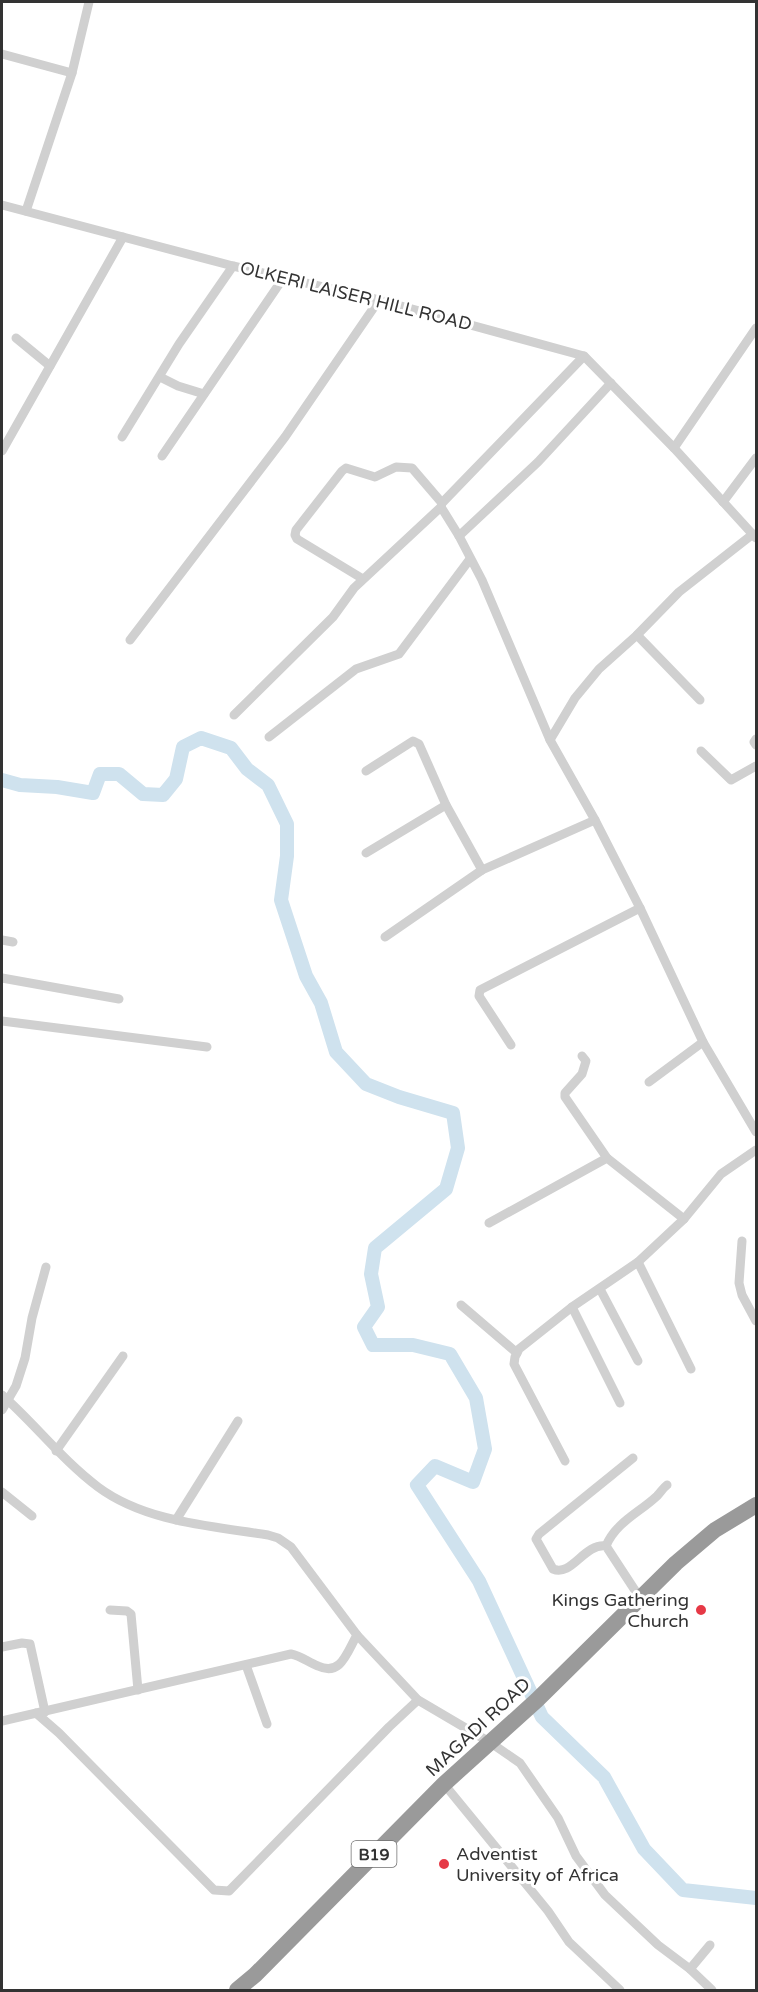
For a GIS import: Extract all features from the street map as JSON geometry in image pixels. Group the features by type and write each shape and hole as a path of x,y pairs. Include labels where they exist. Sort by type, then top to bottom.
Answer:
{"highway":[{"name":"MAGADI ROAD","path":"237,1990 255,1975 444,1784 537,1700 676,1563 715,1530 756,1505"}],"street":[{"path":"26,212 72,73 89,2"},
{"path":"2,54 72,73"},
{"name":"OLKERI LAISER HILL ROAD","path":"2,205 233,266 379,300 584,356 674,448 755,536"},
{"path":"2,451 123,237"},
{"path":"122,437 178,344 233,266"},
{"path":"162,456 284,277"},
{"path":"130,640 285,437 379,300"},
{"path":"674,448 756,328"},
{"path":"16,338 50,366"},
{"path":"234,715 333,617 354,588 442,505 584,356"},
{"path":"160,377 178,386 204,394"},
{"path":"459,536 538,462 611,383"},
{"path":"723,502 756,458"},
{"path":"363,579 305,545 297,539 296,530 346,468 375,477 396,467 411,468 442,505 482,580 550,740 595,820 640,908 702,1042 756,1132"},
{"path":"550,740 574,698 599,669 637,635 679,592 755,536"},
{"path":"269,737 356,669 399,654 470,559"},
{"path":"637,635 700,700"},
{"path":"756,739 754,742 756,745"},
{"path":"366,771 412,741 419,744 446,805 482,870"},
{"path":"701,751 731,780 756,766"},
{"path":"366,853 446,805"},
{"path":"385,937 482,870 595,820"},
{"path":"511,1045 479,996 480,990 640,908"},
{"path":"2,940 14,942"},
{"path":"2,978 120,999"},
{"path":"2,1021 207,1047"},
{"path":"649,1082 702,1042"},
{"path":"582,1056 585,1061 584,1071 564,1095 608,1158 684,1219"},
{"path":"565,1461 514,1364 519,1349 572,1307 638,1262 684,1219 721,1174 756,1150"},
{"path":"489,1223 608,1158"},
{"path":"742,1241 739,1283 742,1295 756,1321"},
{"path":"638,1262 691,1369"},
{"path":"2,1410 4,1398 16,1386 25,1358 32,1317 46,1267"},
{"path":"600,1289 638,1362"},
{"path":"461,1305 517,1353"},
{"path":"572,1307 620,1403"},
{"path":"56,1451 123,1356"},
{"path":"4,1398 56,1451 116,1499 176,1520 268,1535 278,1538 291,1547 357,1635 418,1700 520,1763 558,1818 576,1856 605,1895 658,1945 690,1969 712,1990"},
{"path":"176,1520 238,1421"},
{"path":"633,1458 536,1537 557,1571 563,1571 591,1549 600,1545 606,1546 640,1598"},
{"path":"606,1546 610,1536 622,1522 658,1495 667,1485"},
{"path":"2,1492 32,1516"},
{"path":"110,1610 127,1611 131,1614 138,1690"},
{"path":"2,1721 291,1654 318,1666 332,1669 339,1666 357,1635"},
{"path":"2,1647 22,1643 30,1644 41,1712 206,1883 220,1892 229,1891 388,1727 418,1700"},
{"path":"246,1665 267,1724"},
{"path":"444,1784 548,1911 569,1942 620,1990"},
{"path":"690,1969 710,1944"}],"waterway":[{"path":"2,780 20,785 57,787 93,793 100,774 119,774 143,794 163,795 176,779 183,747 201,738 231,748 247,769 268,785 287,824 287,856 281,900 306,976 321,1003 336,1052 366,1084 399,1097 453,1113 458,1148 446,1189 375,1248 371,1274 378,1307 364,1327 373,1345 413,1345 450,1354 476,1398 485,1449 473,1482 435,1466 417,1485 479,1581 542,1717 604,1777 644,1849 683,1890 756,1898"}],"place":[{"name":"Kings Gathering Church","path":"701,1610"},
{"name":"Adventist University of Africa","path":"444,1864"}]}
